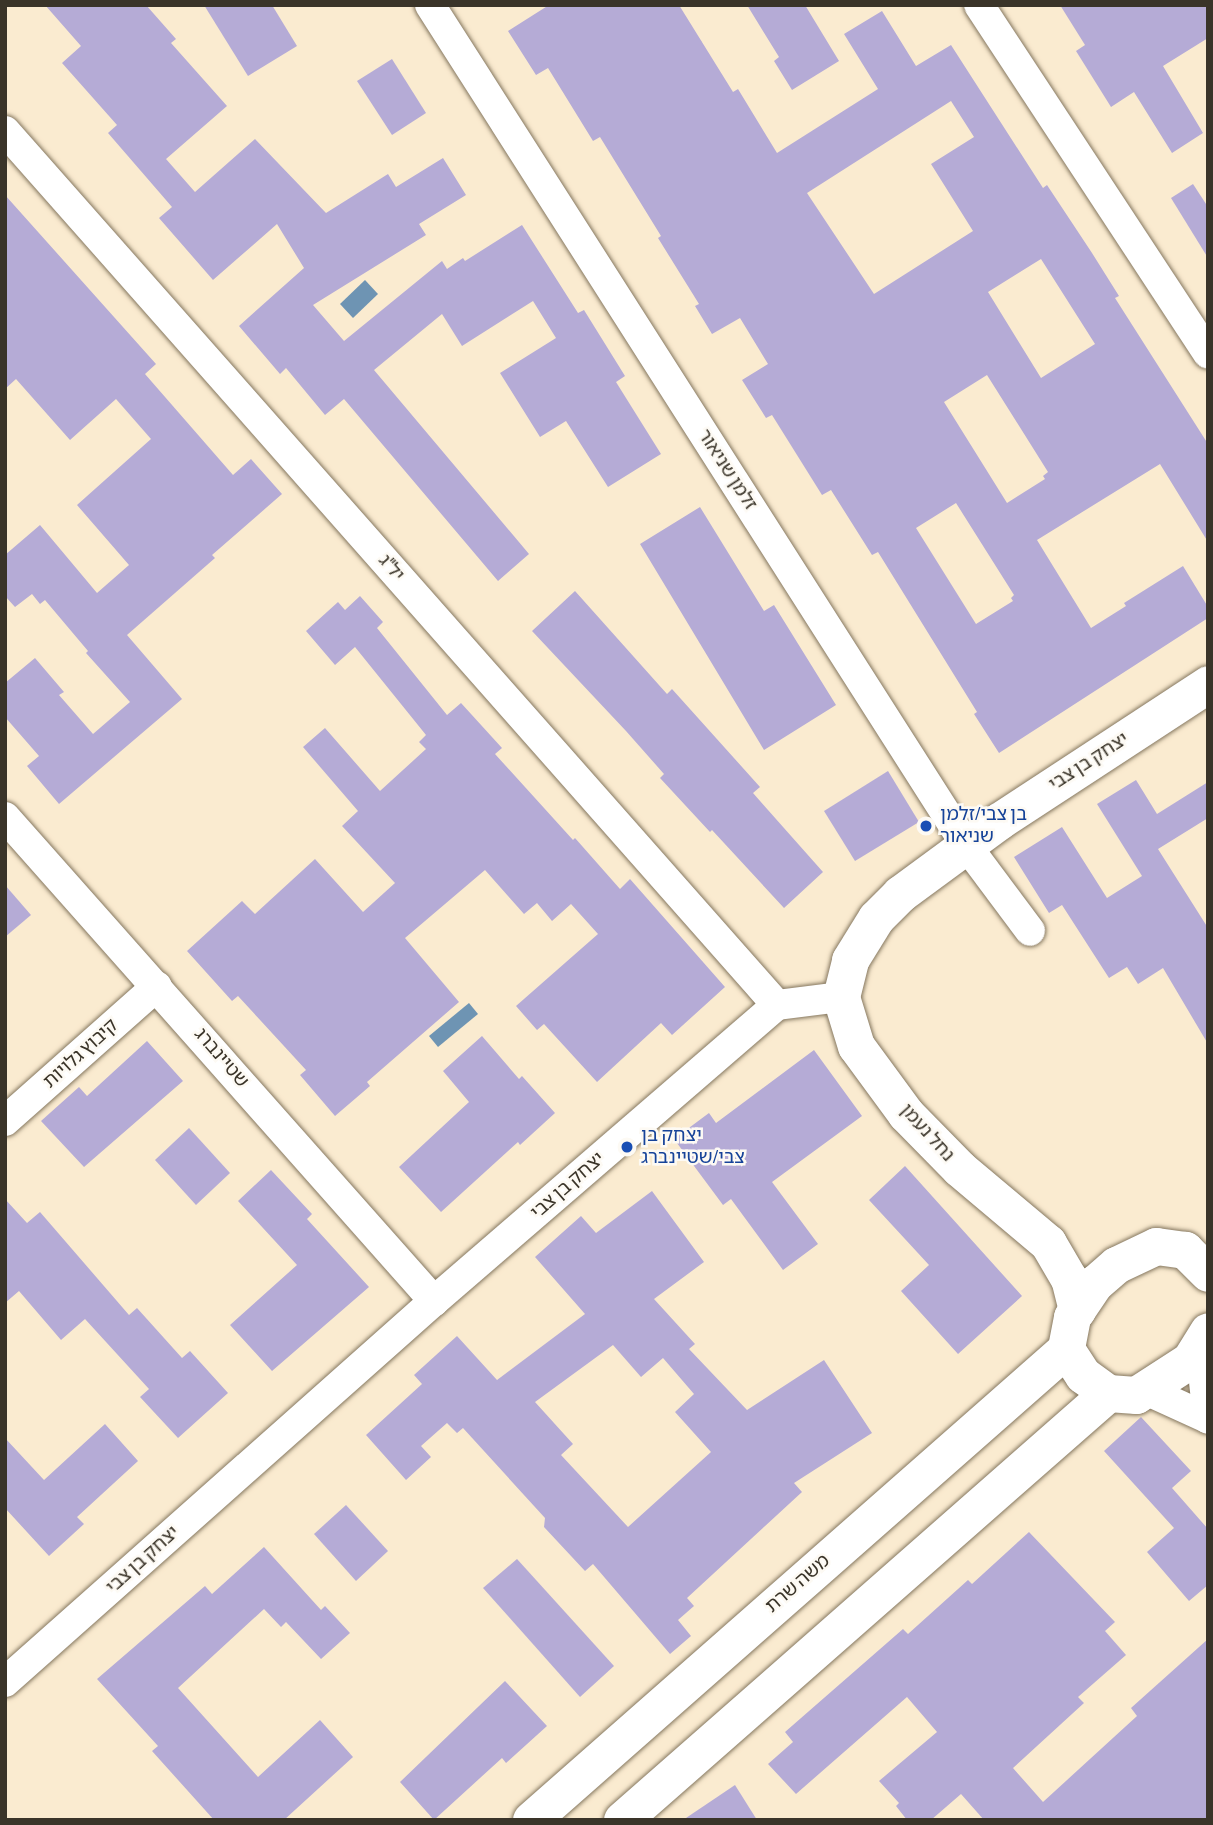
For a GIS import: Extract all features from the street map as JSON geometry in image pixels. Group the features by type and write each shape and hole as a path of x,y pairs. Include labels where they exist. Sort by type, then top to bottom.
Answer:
{"street":[{"name":"זלמן שניאור","path":"430,5 965,845 1030,931"},
{"path":"979,5 1208,354"},
{"name":"יל\"ג","path":"5,131 777,1005"},
{"name":"יצחק בן צבי","path":"841,997 850,960 876,918 901,894 965,845 1208,684"},
{"name":"שטיינברג","path":"5,817 434,1301"},
{"name":"קיבוץ גלויות","path":"5,1121 157,986"},
{"path":"777,1005 841,997"},
{"name":"נחל נעמן","path":"841,997 856,1046 906,1114 959,1168 1048,1243 1069,1279 1077,1310"},
{"name":"יצחק בן צבי","path":"5,1682 434,1301 777,1005"},
{"name":"נחל נעמן","path":"1048,1243 1088,1253 1128,1258"},
{"path":"1200,1252 1156,1246 1128,1258 1095,1283 1072,1317 1066,1349 1083,1375 1108,1393 1136,1395 1190,1360 1204,1337"},
{"path":"1146,1390 1207,1419 1204,1337"},
{"name":"משה שרת","path":"531,1820 1066,1349"},
{"path":"622,1820 1108,1393"}],"water":[{"path":"365,280 378,294 353,318 340,304"},
{"path":"469,1003 478,1014 438,1047 429,1036"}],"building":[{"path":"45,5 146,5 176,39 171,43 227,106 166,159 195,192 255,139 326,213 388,174 396,187 443,158 466,195 419,224 426,235 313,305 344,341 442,261 447,269 463,258 465,261 522,225 578,313 584,310 625,376 616,382 661,454 608,487 566,421 540,437 500,373 556,338 533,301 462,346 442,314 374,370 529,554 498,581 344,399 325,415 286,368 280,374 239,326 304,268 277,224 213,280 159,218 172,207 108,133 117,125 62,63 81,46"},
{"path":"204,5 272,5 297,46 248,76"},
{"path":"549,5 679,5 733,92 738,89 777,153 878,89 844,34 882,11 916,66 951,45 1043,188 1047,185 1092,253 1119,296 1115,298 1208,444 1208,542 1160,464 1037,540 1091,628 1126,606 1124,603 1183,566 1208,607 1208,618 999,753 974,714 977,712 878,552 872,555 831,490 822,495 772,415 766,418 742,380 768,364 740,318 712,334 695,306 699,304 658,238 661,236 600,137 593,141 548,68 536,75 508,31","holes":["951,101 974,137 931,164 973,231 874,294 807,193","1041,259 1095,344 1041,378 988,292","987,375 1048,472 1043,476 1045,479 1007,503 944,402","956,503 1014,595 1011,598 1013,601 976,624 916,528"]},
{"path":"747,5 805,5 839,61 792,90 774,61 779,57"},
{"path":"1060,5 1208,5 1208,38 1163,66 1203,133 1172,153 1134,92 1111,107 1076,51 1085,45"},
{"path":"392,59 426,113 392,135 357,81"},
{"path":"1193,184 1208,207 1208,258 1171,198"},
{"path":"5,195 156,364 145,374 233,475 251,459 282,494 212,555 215,558 127,635 182,699 59,804 27,766 39,756 5,717 5,683 35,658 64,692 59,695 93,734 130,702 86,653 88,651 45,600 40,604 32,594 15,607 5,596 5,555 40,525 97,593 129,565 77,505 151,439 116,399 70,440 16,379 5,389"},
{"path":"700,507 764,611 774,605 836,705 764,750 640,544"},
{"path":"575,591 667,694 672,689 760,787 753,793 823,872 784,908 660,778 664,774 532,631"},
{"path":"360,596 383,622 377,628 447,715 461,703 502,748 495,754 573,840 575,838 620,889 630,879 725,987 672,1035 661,1023 597,1082 544,1024 537,1030 516,1006 598,934 571,904 552,921 537,903 524,914 485,870 405,938 459,1002 367,1082 370,1086 335,1116 300,1075 306,1070 238,996 232,1001 187,951 242,901 255,914 315,859 363,912 395,883 342,826 358,811 303,747 325,728 380,791 426,749 419,742 426,735 355,647 335,665 306,631 338,602 345,610"},
{"path":"888,771 919,822 855,861 824,811"},
{"path":"1136,780 1157,814 1208,782 1208,818 1158,849 1208,928 1208,1044 1163,968 1138,984 1127,967 1109,978 1062,905 1049,913 1014,857 1062,827 1107,898 1142,876 1097,804"},
{"path":"5,885 31,915 5,937"},
{"path":"482,1036 519,1079 522,1076 555,1113 520,1145 518,1142 441,1212 399,1167 469,1102 443,1071"},
{"path":"147,1041 183,1081 84,1167 41,1121 79,1087 87,1096"},
{"path":"814,1050 862,1116 772,1182 818,1244 783,1270 731,1199 723,1205 674,1139 709,1113 716,1123"},
{"path":"189,1128 230,1173 196,1205 155,1160"},
{"path":"905,1166 1022,1296 958,1354 901,1291 929,1265 869,1200"},
{"path":"271,1170 312,1214 307,1219 369,1287 272,1371 230,1325 297,1265 238,1201"},
{"path":"652,1191 704,1262 654,1299 695,1344 689,1349 747,1410 824,1360 872,1433 794,1483 802,1492 687,1598 694,1606 678,1620 691,1636 670,1654 593,1564 585,1571 544,1527 545,1518 463,1428 457,1433 447,1423 421,1446 431,1457 406,1480 366,1435 422,1384 414,1375 457,1336 497,1380 585,1314 535,1257 581,1216 596,1233","holes":["613,1345 641,1377 663,1358 694,1394 675,1412 711,1452 628,1527 561,1455 573,1444 535,1402"]},
{"path":"5,1199 27,1223 40,1212 129,1315 137,1308 182,1358 190,1351 228,1393 178,1438 140,1397 149,1389 85,1319 61,1340 19,1291 5,1303"},
{"path":"1141,1417 1191,1471 1172,1488 1208,1529 1208,1585 1189,1601 1147,1552 1174,1528 1104,1451"},
{"path":"105,1424 138,1461 77,1517 84,1524 49,1556 5,1508 5,1438 44,1480"},
{"path":"346,1505 388,1551 356,1581 314,1534"},
{"path":"1029,1532 1115,1622 1105,1631 1126,1655 1078,1697 1084,1703 1013,1768 1043,1802 1137,1716 1131,1708 1208,1639 1208,1820 984,1820 961,1794 931,1820 907,1820 896,1806 899,1803 879,1781 937,1732 907,1697 796,1794 768,1764 793,1742 785,1732 903,1629 908,1634 968,1580 972,1584"},
{"path":"264,1547 321,1610 325,1606 350,1633 321,1659 286,1622 281,1627 264,1609 178,1688 258,1777 320,1720 353,1757 284,1820 214,1820 152,1751 158,1746 97,1679 205,1586 212,1594"},
{"path":"517,1559 614,1666 580,1697 483,1588"},
{"path":"505,1681 547,1726 506,1763 502,1758 434,1820 400,1782"},
{"path":"735,1785 757,1820 683,1820"}],"place":[{"name":"בן צבי/זלמן שניאור","path":"926,826"},
{"name":"יצחק בן צבי/שטיינברג","path":"627,1147"}]}
